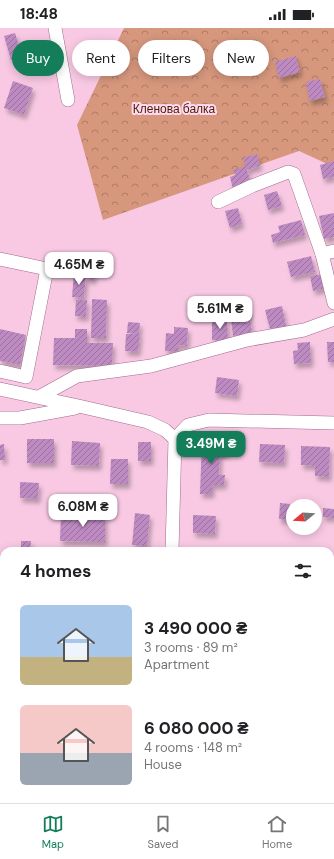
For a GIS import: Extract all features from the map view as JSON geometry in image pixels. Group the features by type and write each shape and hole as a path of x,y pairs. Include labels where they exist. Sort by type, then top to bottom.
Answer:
{"street":[{"path":"55,28 68,100"},
{"path":"218,202 252,186 288,172 294,174 328,253 334,303"},
{"path":"0,259 47,269 26,377 0,371"},
{"path":"39,397 77,376 151,366 247,340 304,330 334,319"},
{"path":"0,389 148,422 166,430 175,439"},
{"path":"0,418 20,418 83,407"},
{"path":"172,547 175,439 188,424 209,420 334,423"}],"green space":[{"name":"Кленова балка","path":"124,28 334,28 334,167 299,151 103,220 77,125 101,76 130,76 130,40 118,40"}],"building":[{"path":"15,33 17,40 12,40 11,60 4,36"},
{"path":"296,56 300,72 279,78 275,62"},
{"path":"320,79 325,97 310,101 306,82"},
{"path":"13,81 33,88 24,115 4,108"},
{"path":"257,154 260,166 247,170 251,183 233,189 230,177 235,175 233,170 246,166 243,158"},
{"path":"334,161 334,177 323,179 320,165"},
{"path":"277,191 282,206 268,210 264,195"},
{"path":"238,208 242,224 230,228 225,211"},
{"path":"334,213 334,237 324,239 319,216"},
{"path":"301,220 305,235 273,243 271,235 280,232 278,226"},
{"path":"311,256 315,272 291,277 287,262"},
{"path":"86,262 96,263 94,280 86,279 87,274 84,274"},
{"path":"74,274 86,275 84,298 72,297"},
{"path":"323,274 326,288 313,291 310,276"},
{"path":"92,299 107,300 106,338 91,338"},
{"path":"76,300 87,300 86,317 75,316"},
{"path":"240,300 241,309 249,308 252,334 233,336 229,301"},
{"path":"282,306 286,326 270,329 265,310"},
{"path":"227,320 228,340 212,340 212,321"},
{"path":"128,322 140,323 139,334 127,333"},
{"path":"174,327 188,328 187,346 178,345 178,351 165,351 166,333 174,334"},
{"path":"0,329 26,335 20,365 0,361"},
{"path":"75,329 87,329 87,343 113,343 112,366 53,365 54,338 75,338"},
{"path":"126,334 140,334 138,352 125,351"},
{"path":"310,342 311,363 294,364 293,351 298,350 297,343"},
{"path":"327,342 334,342 334,362 328,362"},
{"path":"217,377 239,380 237,396 215,393"},
{"path":"27,439 54,439 54,463 27,463"},
{"path":"202,440 227,442 226,454 220,454 219,475 225,475 224,485 212,485 212,494 200,494"},
{"path":"72,441 100,443 99,466 71,465"},
{"path":"138,442 151,442 151,461 138,461"},
{"path":"4,444 5,460 0,460 0,445"},
{"path":"260,444 285,445 284,463 259,462"},
{"path":"301,446 330,447 329,477 315,476 315,466 301,465"},
{"path":"111,459 128,459 128,484 110,484"},
{"path":"20,482 39,483 38,499 20,498"},
{"path":"280,503 286,504 286,520 279,519"},
{"path":"323,508 334,509 334,518 323,517"},
{"path":"135,513 150,515 147,546 132,545"},
{"path":"61,514 105,515 105,542 60,541"},
{"path":"193,515 216,516 215,534 193,533"},
{"path":"21,541 31,541 30,547 21,547"}]}
